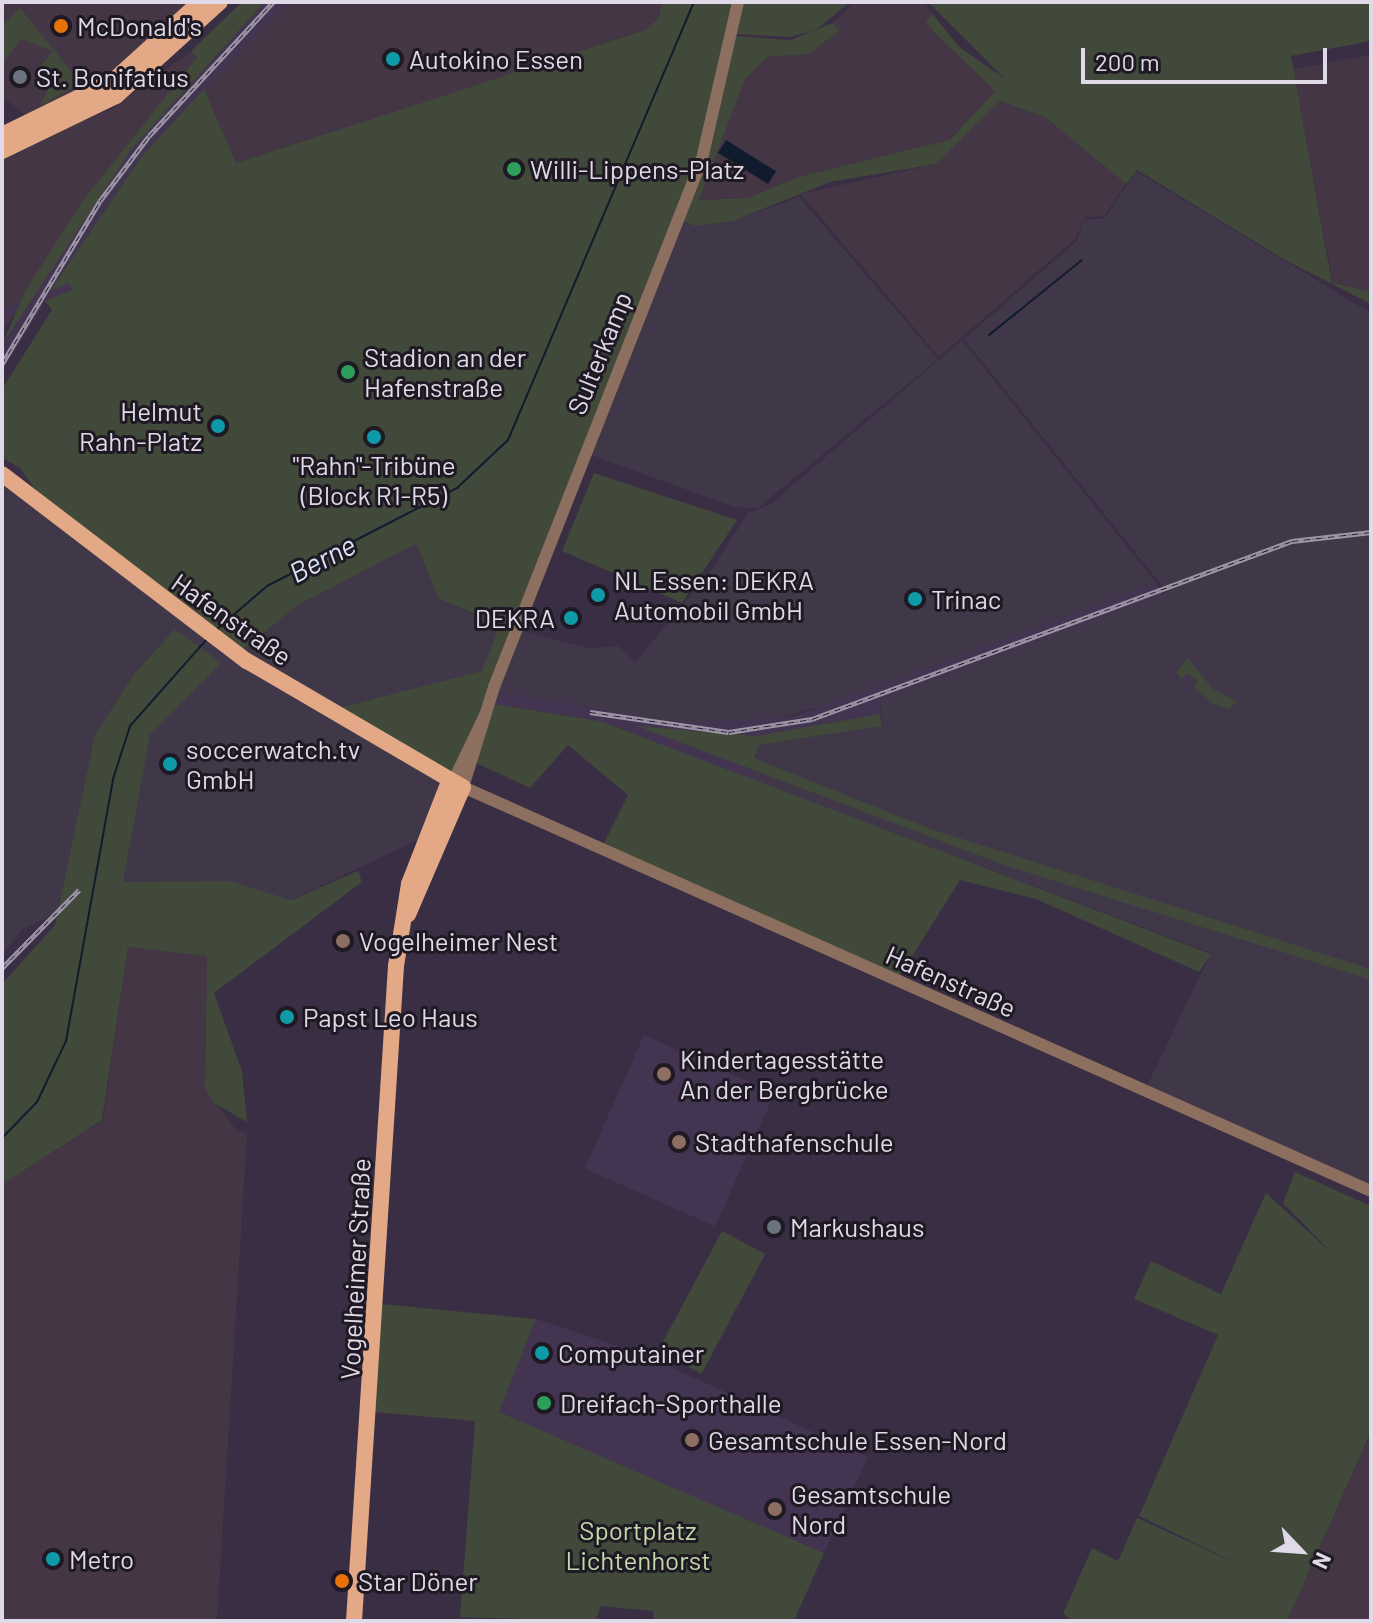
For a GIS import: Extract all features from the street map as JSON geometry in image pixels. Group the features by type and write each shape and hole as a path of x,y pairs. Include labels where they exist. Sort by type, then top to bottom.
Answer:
{"main road":[{"path":"2,151 22,135 114,80 200,2"},
{"path":"2,135 22,135 116,96 220,2"},
{"name":"Hafenstraße","path":"2,474 211,635 458,788"},
{"name":"Vogelheimer Straße","path":"354,1621 409,884 458,788"}],"street":[{"name":"Sulterkamp","path":"458,788 702,159 737,5"},
{"name":"Hafenstraße","path":"458,788 1371,1191"}],"shaded area":[{"path":"2,2 191,2 127,63 30,119 2,96"},
{"path":"265,2 289,2 141,157 51,289 69,283 72,291 45,302 2,370 2,345 20,312 3,318 2,310 29,299 131,150"},
{"name":"Autokino Essen","path":"289,2 662,2 658,19 645,30 236,163 204,89"},
{"path":"855,2 924,2 933,14 927,22 995,90 994,100 949,140 915,153 798,177 748,198 698,200 745,79 768,57 809,54 840,30 832,23"},
{"path":"191,51 197,57 84,199 2,334 2,153 110,110"},
{"path":"1371,55 1371,304 1333,283 1293,69"},
{"path":"999,101 1045,117 1126,184 1104,216 1085,217 1075,239 939,357 801,194 936,164"},
{"path":"1136,171 1371,313 1371,1189 1145,1090 1211,953 749,779 758,745 882,726 880,699 1167,592 964,339 1077,241 1084,219 1104,219"},
{"path":"799,197 938,359 758,508 734,507 586,453 678,219 733,221"},
{"name":"Trinac","path":"962,340 1156,583 893,686 768,721 674,723 494,690 519,630 588,648 618,646 635,662 708,575 748,513 771,504"},
{"path":"2,476 237,655 298,605 416,544 439,599 500,624 482,672 327,711 448,784 424,837 291,900 229,881 122,883 22,930 2,955"},
{"path":"1156,583 1163,594 881,699 880,714 755,736 644,728 752,769 749,779 600,721 489,703 494,690 674,723 792,717"},
{"path":"128,947 207,956 205,1088 237,1131 247,1133 217,1621 2,1621 2,1185 103,1120"},
{"name":"Stadthafenschule","path":"644,1035 775,1093 715,1227 585,1168"},
{"name":"Gesamtschule Essen-Nord","path":"536,1319 642,1354 868,1457 824,1553 504,1418 498,1412"},
{"path":"1371,1433 1371,1621 1287,1621"}],"green space":[{"path":"242,2 265,2 131,150 2,345 25,291 84,199 197,57 191,51"},
{"path":"662,2 737,2 715,115 488,703 600,721 1211,954 1199,972 1036,899 960,880 896,982 601,849 628,795 568,745 530,788 474,762 448,783 327,711 482,671 500,624 439,599 416,544 298,605 238,654 49,509 20,468 2,458 2,389 52,310 45,301 72,290 69,283 50,291 141,157 204,89 236,163 645,30 658,19"},
{"path":"739,2 850,2 816,30 790,37 735,34"},
{"path":"928,2 1371,2 1371,41 1291,56 1332,283 1371,292 1371,304 1285,260 1137,170 1126,184 1045,117 1000,101 936,164 830,182 733,221 696,226 678,219 734,36 791,40 832,23 840,30 809,54 768,57 745,79 699,200 748,198 798,177 950,140 995,91 934,32 926,22 933,14 959,47 1005,79"},
{"path":"20,8 81,83 40,106 49,87 62,93 36,71 53,51 21,39 2,64 2,26"},
{"path":"594,473 737,520 682,603 562,551"},
{"path":"175,629 221,663 150,735 123,882 230,881 291,900 358,871 362,882 214,993 242,1071 247,1122 214,1103 205,1088 207,956 128,947 102,1120 2,1185 2,984 55,925 95,735 135,673"},
{"path":"1188,658 1212,688 1237,702 1228,709 1213,704 1194,687 1198,681 1187,673 1182,679 1176,672"},
{"path":"880,714 882,726 759,745 754,758 931,829 1358,965 1371,970 1371,980 1007,866 637,726 755,736"},
{"path":"1295,1172 1371,1206 1371,1432 1287,1621 1073,1621 1063,1614 1092,1548 1118,1561 1137,1518 1247,1568 1139,1516 1218,1335 1134,1299 1151,1261 1221,1294 1266,1193 1334,1255 1283,1203"},
{"path":"722,1231 765,1254 701,1374 658,1351"},
{"name":"Sportplatz Lichtenhorst","path":"382,1304 536,1319 499,1412 824,1553 794,1621 654,1621 653,1611 601,1606 595,1621 460,1617 475,1421 374,1412"}],"water":[{"path":"726,140 776,171 768,184 718,153"}],"waterway":[{"path":"216,630 267,586 457,488 508,440 694,2"},
{"path":"989,335 1082,260"},
{"name":"Berne","path":"2,1138 37,1102 66,1041 113,779 130,726 206,640"}],"railway":[{"path":"2,364 100,201 149,136 273,2"},
{"path":"590,712 729,732 812,719 1292,541 1371,532"},
{"path":"2,968 79,890"}],"place":[{"name":"McDonald's","path":"61,26"},
{"name":"Autokino Essen","path":"393,59"},
{"name":"St. Bonifatius","path":"20,77"},
{"name":"Willi-Lippens-Platz","path":"514,169"},
{"name":"Stadion an der Hafenstraße","path":"348,372"},
{"name":"Helmut Rahn-Platz","path":"218,426"},
{"name":"\"Rahn\"-Tribüne (Block R1-R5)","path":"374,437"},
{"name":"NL Essen: DEKRA Automobil GmbH","path":"598,595"},
{"name":"Trinac","path":"915,599"},
{"name":"DEKRA","path":"571,618"},
{"name":"soccerwatch.tv GmbH","path":"170,764"},
{"name":"Vogelheimer Nest","path":"343,941"},
{"name":"Papst Leo Haus","path":"287,1017"},
{"name":"Kindertagesstätte An der Bergbrücke","path":"664,1074"},
{"name":"Stadthafenschule","path":"679,1142"},
{"name":"Markushaus","path":"774,1227"},
{"name":"Computainer","path":"542,1353"},
{"name":"Dreifach-Sporthalle","path":"544,1403"},
{"name":"Gesamtschule Essen-Nord","path":"692,1440"},
{"name":"Gesamtschule Nord","path":"775,1509"},
{"name":"Metro","path":"53,1559"},
{"name":"Star Döner","path":"342,1581"}]}
